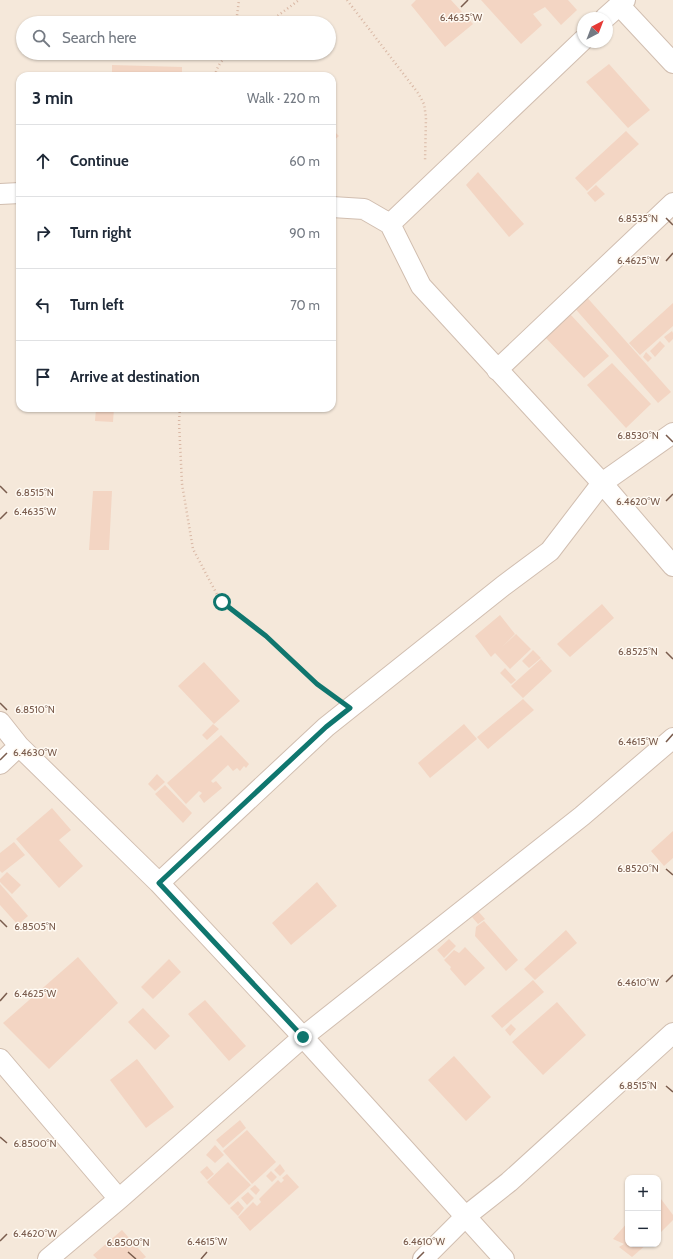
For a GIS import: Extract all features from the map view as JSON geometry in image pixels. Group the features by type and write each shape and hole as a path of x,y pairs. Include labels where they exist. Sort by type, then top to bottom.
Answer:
{"street":[{"path":"616,8 673,63"},
{"path":"390,224 577,46"},
{"path":"0,194 16,193"},
{"path":"497,370 673,203"},
{"path":"336,207 364,209 390,224 421,286 602,483 673,566"},
{"path":"159,883 326,727 550,551 602,483 673,433"},
{"path":"0,722 19,746 159,883 303,1037 504,1259"},
{"path":"48,1259 119,1199 303,1037 582,816 673,738"},
{"path":"0,764 19,746"},
{"path":"423,1259 466,1216 509,1182 673,1033"},
{"path":"0,1059 119,1199"}],"path":[{"path":"237,16 239,0"},
{"path":"277,16 298,0"},
{"path":"347,0 418,93 424,104 426,117 425,190"},
{"path":"216,72 223,60"},
{"path":"180,412 182,484 193,550 222,602 266,636 317,684 350,708"}],"shaded area":[{"path":"0,0 673,0 673,1259 0,1259"}],"building":[{"path":"416,0 451,0 473,24 445,47 411,5"},
{"path":"481,0 568,0 577,10 561,25 545,7 533,14 542,25 521,44"},
{"path":"609,64 650,110 628,128 586,82"},
{"path":"112,65 182,67 182,72 112,72"},
{"path":"626,131 639,144 587,191 575,178"},
{"path":"478,172 524,224 509,237 466,185"},
{"path":"596,185 605,194 595,202 587,193"},
{"path":"584,294 671,392 658,403 572,305"},
{"path":"673,303 673,326 640,355 629,343"},
{"path":"570,314 609,356 584,378 544,336"},
{"path":"672,331 673,339 669,343 664,337"},
{"path":"660,341 665,346 655,357 650,351"},
{"path":"646,352 652,358 648,362 643,357"},
{"path":"612,363 651,404 626,428 587,385"},
{"path":"96,412 114,412 113,422 95,421"},
{"path":"93,491 112,491 109,550 89,550"},
{"path":"602,604 614,618 570,657 557,644"},
{"path":"500,615 515,634 501,648 516,634 531,649 510,669 495,653 491,657 475,636"},
{"path":"533,650 541,658 529,668 522,661"},
{"path":"541,659 552,671 523,698 511,686"},
{"path":"204,662 240,701 214,724 178,686"},
{"path":"505,668 516,680 511,684 500,673"},
{"path":"523,699 534,710 488,749 477,737"},
{"path":"213,724 219,729 207,740 202,735"},
{"path":"464,724 477,739 430,778 418,763"},
{"path":"221,735 249,764 246,768 244,766 240,771 237,768 233,771 228,765 211,781 213,783 216,781 222,788 204,803 199,796 202,793 199,791 186,804 167,783"},
{"path":"157,774 165,782 155,791 148,784"},
{"path":"165,785 192,813 183,823 155,794"},
{"path":"52,808 71,830 59,840 83,866 59,888 16,839"},
{"path":"673,831 673,858 664,866 651,851"},
{"path":"14,842 25,855 2,873 0,871 0,853"},
{"path":"7,872 21,885 12,894 0,882 0,879"},
{"path":"317,882 337,906 291,945 272,923"},
{"path":"0,884 28,916 18,925 0,905"},
{"path":"478,911 485,919 478,924 472,917"},
{"path":"484,921 518,960 506,971 475,936 476,927"},
{"path":"566,930 577,943 535,980 524,969"},
{"path":"449,939 456,946 444,958 437,950"},
{"path":"465,947 485,968 465,986 444,960 454,950 459,953"},
{"path":"78,957 118,1003 49,1069 3,1023"},
{"path":"169,959 181,972 153,999 141,987"},
{"path":"533,980 544,992 502,1028 491,1016"},
{"path":"205,1000 246,1046 229,1061 188,1014"},
{"path":"557,1002 586,1035 543,1075 512,1042"},
{"path":"143,1008 170,1036 155,1050 128,1022"},
{"path":"511,1024 516,1029 510,1036 505,1030"},
{"path":"454,1056 491,1097 466,1121 428,1080"},
{"path":"137,1059 174,1107 146,1128 110,1080"},
{"path":"240,1120 246,1128 223,1148 216,1140"},
{"path":"247,1130 276,1162 252,1184 223,1151"},
{"path":"215,1145 224,1155 215,1163 206,1155"},
{"path":"228,1162 251,1185 229,1205 207,1182"},
{"path":"280,1164 285,1171 280,1176 274,1170"},
{"path":"207,1166 214,1174 207,1180 200,1172"},
{"path":"271,1171 277,1177 272,1182 266,1176"},
{"path":"287,1174 299,1187 250,1231 238,1217 253,1202 257,1206 261,1202 259,1199 278,1180 281,1183 284,1180 282,1178"},
{"path":"255,1185 260,1190 256,1195 250,1189"},
{"path":"248,1192 254,1198 247,1205 241,1198"},
{"path":"661,1199 673,1215 673,1220 661,1232"},
{"path":"238,1201 244,1208 238,1216 230,1208"},
{"path":"625,1225 625,1247 644,1247 632,1257 619,1247 624,1244 613,1239"},
{"path":"122,1230 146,1257 143,1259 97,1259 93,1255"}],"route":[{"path":"222,602 266,636 317,684 350,708 326,727 159,883 303,1037"}]}
